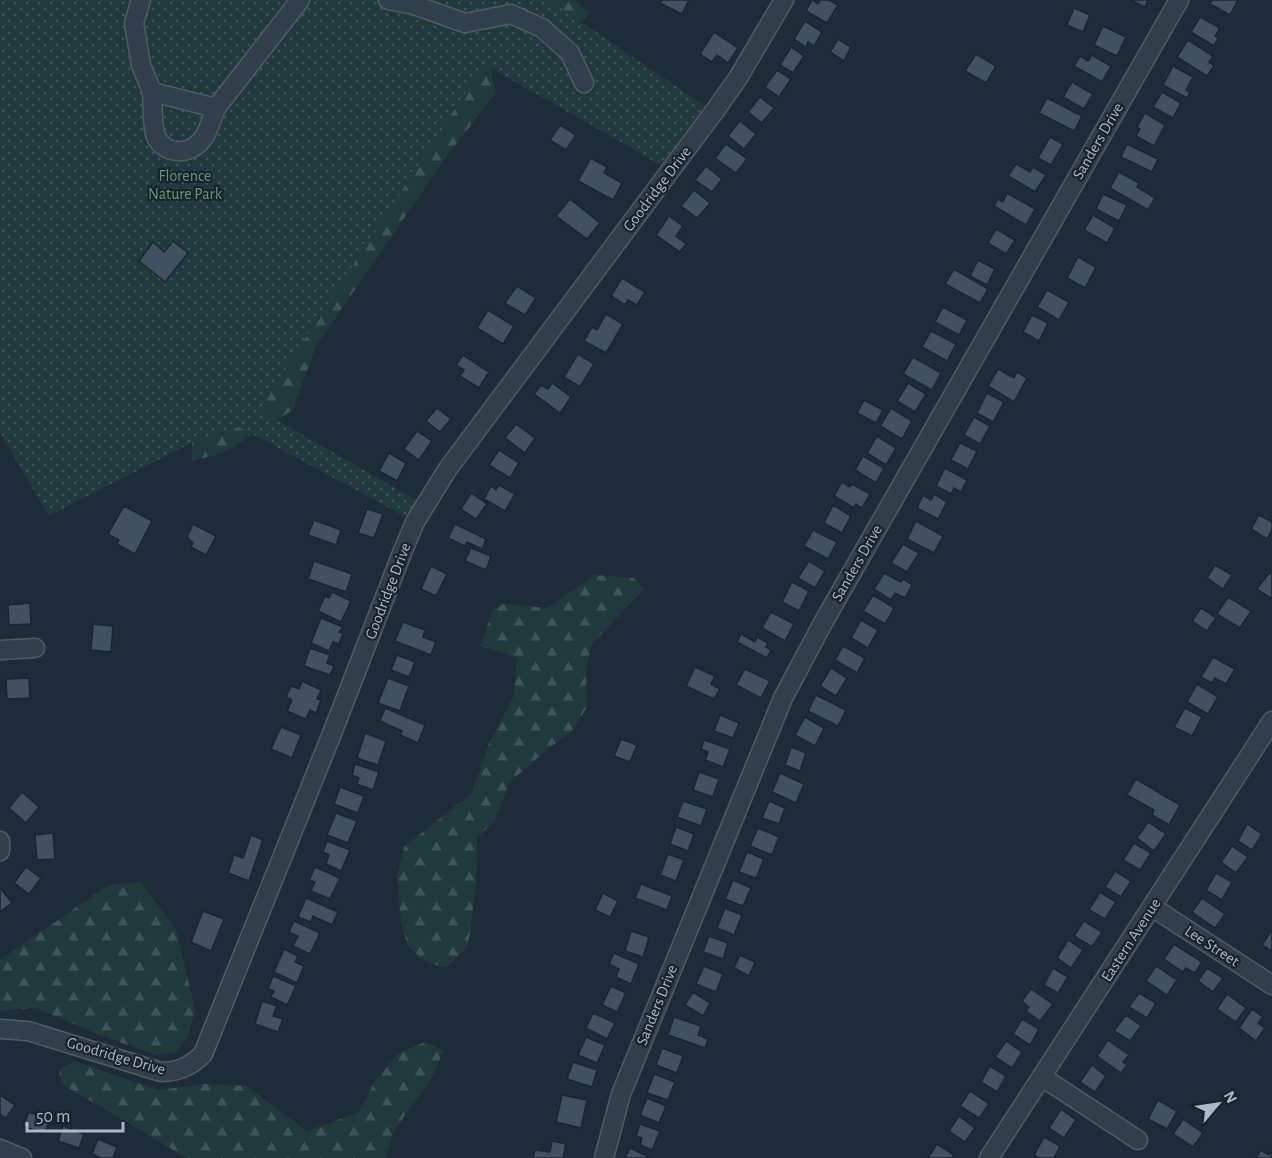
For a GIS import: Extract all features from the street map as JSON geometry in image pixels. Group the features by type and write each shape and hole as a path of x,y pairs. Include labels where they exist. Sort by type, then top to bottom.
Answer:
{"street":[{"path":"141,0 134,23 141,65 152,92 155,133 161,145 170,150 188,150 202,141 216,108 300,0"},
{"path":"388,0 465,23 511,14 542,28 570,53 584,83"},
{"name":"Goodridge Drive","path":"0,1029 28,1031 161,1072 173,1072 185,1068 203,1054 402,554 428,500 447,470 714,112 738,78 784,0"},
{"name":"Sanders Drive","path":"604,1158 621,1094 783,698 824,621 1179,0"},
{"path":"152,92 216,108"},
{"path":"0,650 35,648"},
{"name":"Eastern Avenue","path":"989,1158 1272,721"},
{"path":"0,841 0,851"},
{"name":"Lee Street","path":"1152,907 1272,985"},
{"path":"1042,1077 1138,1140"},
{"path":"0,1149 22,1158"}],"green space":[{"name":"Florence Nature Park","path":"0,0 549,0 714,112 671,171 484,64 259,410 425,505 415,522 239,427 197,440 49,516 0,433"},
{"path":"526,0 573,0 590,13 575,28"},
{"path":"487,51 496,93 449,153 316,346 293,410 223,453 192,461 192,386"},
{"path":"594,575 634,578 644,589 592,644 586,668 587,707 572,731 509,783 495,821 477,837 476,886 468,946 446,968 424,961 408,946 401,922 397,877 404,847 472,793 489,743 514,696 517,658 480,646 493,610 503,604 548,608"},
{"path":"141,882 176,929 195,1010 188,1037 176,1052 157,1055 102,1036 36,1008 0,1011 0,960 109,885"},
{"path":"425,1042 443,1051 433,1076 393,1132 386,1158 187,1158 62,1084 59,1070 75,1061 158,1090 204,1084 247,1086 307,1131 359,1112 375,1081 398,1054"}],"building":[{"path":"662,0 689,0 682,14 660,3"},
{"path":"812,0 818,4 820,0 829,0 838,5 827,23 806,11"},
{"path":"1130,0 1148,0 1145,7"},
{"path":"1212,0 1238,0 1230,15 1210,4"},
{"path":"1074,8 1090,15 1083,32 1067,25"},
{"path":"1200,17 1220,28 1215,36 1218,38 1214,46 1191,32"},
{"path":"805,21 822,32 814,46 808,42 806,47 794,39"},
{"path":"1103,26 1126,37 1117,56 1094,45"},
{"path":"714,32 738,48 728,63 717,55 712,62 700,54"},
{"path":"838,39 851,47 844,61 830,52"},
{"path":"1188,40 1213,56 1209,62 1214,66 1207,76 1177,57"},
{"path":"791,47 804,56 793,73 780,65"},
{"path":"976,54 996,66 986,83 965,71"},
{"path":"1092,55 1111,66 1102,82 1074,66 1080,56 1088,61"},
{"path":"1173,66 1193,77 1186,90 1190,92 1187,98 1163,85"},
{"path":"777,70 791,79 779,97 765,87"},
{"path":"1072,82 1093,94 1084,109 1063,97"},
{"path":"1162,92 1181,103 1173,118 1153,107"},
{"path":"760,97 774,108 762,123 748,112"},
{"path":"1047,98 1082,116 1074,131 1039,113"},
{"path":"1145,113 1165,125 1154,146 1136,136 1140,129 1137,127"},
{"path":"740,121 756,134 744,149 728,136"},
{"path":"560,125 576,135 566,150 550,140"},
{"path":"1050,137 1063,144 1051,165 1038,158"},
{"path":"726,144 747,159 736,173 715,158"},
{"path":"1127,144 1158,159 1152,172 1121,157"},
{"path":"591,158 607,167 604,173 622,183 613,200 578,181"},
{"path":"1016,164 1030,172 1033,167 1046,175 1035,192 1008,176"},
{"path":"706,166 722,179 712,192 695,180"},
{"path":"1119,172 1139,183 1137,187 1155,198 1148,210 1110,188"},
{"path":"694,190 710,203 697,218 681,206"},
{"path":"1007,193 1035,209 1026,225 994,206 998,199 1003,202"},
{"path":"1103,194 1127,205 1119,221 1096,209"},
{"path":"570,199 600,223 587,239 556,216"},
{"path":"1093,215 1115,228 1107,243 1084,230"},
{"path":"669,216 683,226 676,236 686,244 680,252 656,235"},
{"path":"996,229 1015,240 1006,254 988,243"},
{"path":"173,241 188,253 165,282 139,261 153,242 164,252"},
{"path":"1078,257 1096,267 1085,288 1067,278"},
{"path":"978,260 995,269 987,285 970,276"},
{"path":"954,269 988,289 980,303 945,284"},
{"path":"622,278 645,292 637,305 628,300 625,305 611,296"},
{"path":"517,286 536,298 525,315 505,303"},
{"path":"1047,290 1069,302 1059,320 1037,307"},
{"path":"943,307 967,320 959,335 935,322"},
{"path":"488,310 514,326 503,344 477,328"},
{"path":"606,314 623,324 606,353 584,341 592,327 597,330"},
{"path":"1032,315 1048,323 1039,341 1023,332"},
{"path":"931,331 956,344 947,361 922,347"},
{"path":"578,354 594,364 580,387 564,377"},
{"path":"463,355 489,372 479,388 460,376 464,370 456,365"},
{"path":"913,357 941,373 932,390 903,374"},
{"path":"998,369 1014,378 1017,372 1027,378 1014,402 988,386"},
{"path":"552,383 571,397 560,413 534,394 541,385 548,389"},
{"path":"908,383 926,394 915,412 897,401"},
{"path":"987,393 1004,402 993,422 977,413"},
{"path":"864,400 883,410 876,423 857,413"},
{"path":"437,408 451,419 440,432 426,421"},
{"path":"891,408 912,421 902,439 880,426"},
{"path":"974,417 990,426 980,444 964,435"},
{"path":"516,424 535,438 525,453 505,438"},
{"path":"417,431 432,441 419,460 404,449"},
{"path":"877,436 896,448 886,465 867,453"},
{"path":"960,443 977,451 968,469 951,460"},
{"path":"499,450 519,463 510,478 489,465"},
{"path":"389,453 406,463 397,481 379,471"},
{"path":"863,456 884,468 876,483 855,470"},
{"path":"945,468 967,480 961,492 954,488 951,494 936,486"},
{"path":"842,482 850,487 852,484 870,494 862,508 856,504 854,508 834,496"},
{"path":"499,485 515,494 505,511 484,499 491,486 496,490"},
{"path":"471,493 487,504 476,519 461,509"},
{"path":"934,494 947,502 938,519 917,508 923,495 931,500"},
{"path":"833,505 851,516 842,533 824,523"},
{"path":"124,506 152,521 135,554 117,544 119,540 108,534"},
{"path":"367,509 383,514 374,538 358,533"},
{"path":"1259,515 1272,522 1272,530 1267,539 1251,529"},
{"path":"314,520 341,530 336,545 308,535"},
{"path":"916,521 943,536 934,553 907,539"},
{"path":"193,524 216,536 206,555 191,547 193,543 187,537"},
{"path":"455,524 486,539 482,549 467,542 465,546 448,538"},
{"path":"813,530 837,542 828,559 804,546"},
{"path":"903,544 919,553 907,572 891,563"},
{"path":"471,548 491,556 486,570 465,561"},
{"path":"314,561 352,574 346,592 308,579"},
{"path":"809,561 825,571 815,588 798,578"},
{"path":"1215,565 1232,575 1223,589 1207,578"},
{"path":"431,566 447,574 436,596 421,589"},
{"path":"884,573 901,582 903,579 912,585 905,598 895,593 891,600 874,589"},
{"path":"1269,573 1272,575 1272,599 1257,589"},
{"path":"792,582 809,591 799,611 782,602"},
{"path":"332,592 351,601 341,622 318,611 325,596 329,598"},
{"path":"873,595 894,608 885,624 863,611"},
{"path":"1228,597 1251,611 1240,628 1217,614"},
{"path":"30,603 31,624 9,625 8,605"},
{"path":"1201,608 1216,618 1207,631 1192,621"},
{"path":"771,612 794,624 785,641 762,628"},
{"path":"321,618 343,627 339,632 343,633 339,644 333,642 329,651 311,643"},
{"path":"861,620 878,630 868,648 851,638"},
{"path":"403,622 425,630 423,637 436,642 431,655 395,641"},
{"path":"93,624 113,626 111,652 91,650"},
{"path":"741,634 755,642 757,637 768,643 766,647 771,650 767,658 737,642"},
{"path":"843,646 865,658 857,673 835,660"},
{"path":"310,648 330,655 327,663 334,666 330,675 304,666"},
{"path":"397,655 415,662 409,677 391,670"},
{"path":"1213,657 1235,669 1226,684 1215,678 1212,683 1201,677"},
{"path":"695,667 715,676 711,684 720,689 714,699 686,686"},
{"path":"831,668 847,678 836,696 820,686"},
{"path":"745,669 770,681 761,698 736,685"},
{"path":"29,678 30,698 7,699 6,679"},
{"path":"388,678 409,686 400,711 378,703"},
{"path":"302,681 321,690 317,699 321,700 316,713 310,710 306,719 287,711 292,700 286,697 291,686 299,689"},
{"path":"1197,684 1218,697 1208,714 1187,702"},
{"path":"816,695 846,710 838,726 808,711"},
{"path":"385,708 425,725 418,743 400,735 402,731 380,721"},
{"path":"1185,708 1202,717 1192,736 1174,727"},
{"path":"720,715 739,723 733,738 714,731"},
{"path":"805,717 824,728 815,746 795,735"},
{"path":"281,727 301,735 292,758 271,749"},
{"path":"365,733 386,741 378,765 357,758"},
{"path":"621,739 637,745 630,762 614,756"},
{"path":"704,740 730,749 723,767 705,760 708,752 701,749"},
{"path":"791,747 806,753 800,771 785,765"},
{"path":"355,764 379,772 373,790 357,784 359,778 352,775"},
{"path":"699,772 719,779 713,797 693,790"},
{"path":"780,773 804,784 796,803 772,792"},
{"path":"1136,779 1180,805 1169,825 1152,815 1154,810 1127,795"},
{"path":"340,787 364,796 358,813 334,804"},
{"path":"22,792 39,807 26,823 9,808"},
{"path":"683,801 707,809 701,826 677,817"},
{"path":"769,801 785,808 779,824 762,818"},
{"path":"336,813 357,821 348,843 327,835"},
{"path":"1148,822 1166,834 1154,851 1137,838"},
{"path":"1247,824 1262,834 1252,850 1238,841"},
{"path":"676,827 694,834 688,851 670,844"},
{"path":"758,828 779,837 772,855 750,846"},
{"path":"53,833 55,859 37,860 35,835"},
{"path":"251,835 263,840 249,881 228,873 234,855 243,858"},
{"path":"327,841 350,850 341,871 326,864 329,855 323,852"},
{"path":"1134,843 1151,853 1140,870 1123,860"},
{"path":"1232,846 1248,857 1236,873 1221,862"},
{"path":"747,852 764,859 756,878 739,872"},
{"path":"668,854 684,860 676,881 660,875"},
{"path":"26,867 41,878 29,894 14,883"},
{"path":"315,867 340,878 330,899 311,891 315,882 309,880"},
{"path":"1115,871 1131,881 1121,897 1105,887"},
{"path":"1216,873 1232,882 1222,900 1206,890"},
{"path":"733,880 751,888 743,906 725,899"},
{"path":"641,884 672,896 667,910 635,898"},
{"path":"0,890 12,903 0,912"},
{"path":"1100,892 1116,902 1105,919 1089,910"},
{"path":"603,893 618,901 610,917 595,910"},
{"path":"306,898 338,912 332,925 313,916 311,922 298,917"},
{"path":"1202,898 1225,914 1215,928 1192,912"},
{"path":"725,908 742,915 734,935 717,928"},
{"path":"203,911 224,919 211,951 191,942"},
{"path":"294,921 320,933 310,954 293,946 298,936 289,932"},
{"path":"1084,921 1102,932 1092,947 1074,936"},
{"path":"631,931 649,937 643,957 625,951"},
{"path":"1272,931 1272,951 1262,945"},
{"path":"709,936 728,943 723,959 703,952"},
{"path":"1068,940 1083,950 1071,968 1057,958"},
{"path":"1174,944 1202,962 1195,973 1186,968 1183,972 1164,959"},
{"path":"284,949 298,956 295,962 304,966 297,983 274,972"},
{"path":"614,953 639,964 631,984 616,977 619,969 609,964"},
{"path":"740,955 755,962 749,976 734,968"},
{"path":"704,966 723,974 716,992 696,984"},
{"path":"1156,966 1177,980 1167,995 1146,981"},
{"path":"1053,968 1068,977 1058,993 1044,985"},
{"path":"1207,968 1223,978 1213,992 1198,981"},
{"path":"273,976 296,986 287,1005 271,997 274,991 268,989"},
{"path":"611,986 626,993 617,1012 602,1005"},
{"path":"1031,989 1053,1004 1040,1021 1026,1011 1029,1007 1022,1001"},
{"path":"693,992 710,1003 703,1016 685,1005"},
{"path":"1139,993 1156,1003 1147,1018 1129,1007"},
{"path":"1227,994 1246,1008 1236,1022 1217,1009"},
{"path":"262,1001 277,1006 273,1016 283,1019 278,1032 255,1024"},
{"path":"1252,1009 1263,1017 1258,1023 1265,1028 1256,1041 1239,1028"},
{"path":"593,1013 615,1023 607,1039 586,1028"},
{"path":"1126,1015 1141,1026 1130,1041 1114,1031"},
{"path":"674,1017 701,1026 698,1035 708,1039 705,1048 668,1035"},
{"path":"1022,1019 1039,1029 1030,1045 1013,1034"},
{"path":"586,1037 605,1045 597,1063 578,1055"},
{"path":"1108,1040 1129,1055 1123,1062 1127,1065 1121,1073 1097,1056"},
{"path":"1006,1041 1022,1052 1012,1068 995,1057"},
{"path":"662,1048 683,1056 677,1073 656,1065"},
{"path":"573,1062 597,1070 592,1087 567,1079"},
{"path":"1092,1065 1106,1076 1095,1092 1080,1082"},
{"path":"990,1066 1006,1076 997,1092 981,1082"},
{"path":"654,1074 675,1082 668,1100 647,1093"},
{"path":"970,1091 989,1104 979,1118 960,1106"},
{"path":"0,1095 15,1105 6,1118 0,1114"},
{"path":"562,1095 587,1100 581,1128 556,1122"},
{"path":"647,1098 666,1106 659,1123 640,1115"},
{"path":"1158,1100 1177,1111 1167,1129 1148,1119"},
{"path":"1061,1109 1076,1120 1064,1138 1049,1128"},
{"path":"29,1112 50,1120 44,1134 23,1126"},
{"path":"959,1116 975,1128 965,1142 949,1131"},
{"path":"1183,1119 1203,1133 1193,1147 1173,1134"},
{"path":"640,1124 660,1131 652,1150 640,1145 642,1138 636,1136"},
{"path":"63,1126 84,1134 79,1148 58,1141"},
{"path":"1044,1137 1060,1146 1054,1158 1039,1158 1034,1155"},
{"path":"98,1139 117,1147 113,1158 101,1158 92,1154"},
{"path":"552,1141 566,1144 563,1158 533,1158 535,1150 550,1152"},
{"path":"937,1144 954,1155 952,1158 928,1158"},
{"path":"630,1148 651,1158 625,1158"},
{"path":"1261,1150 1269,1155 1272,1151 1272,1158 1256,1158"}]}
